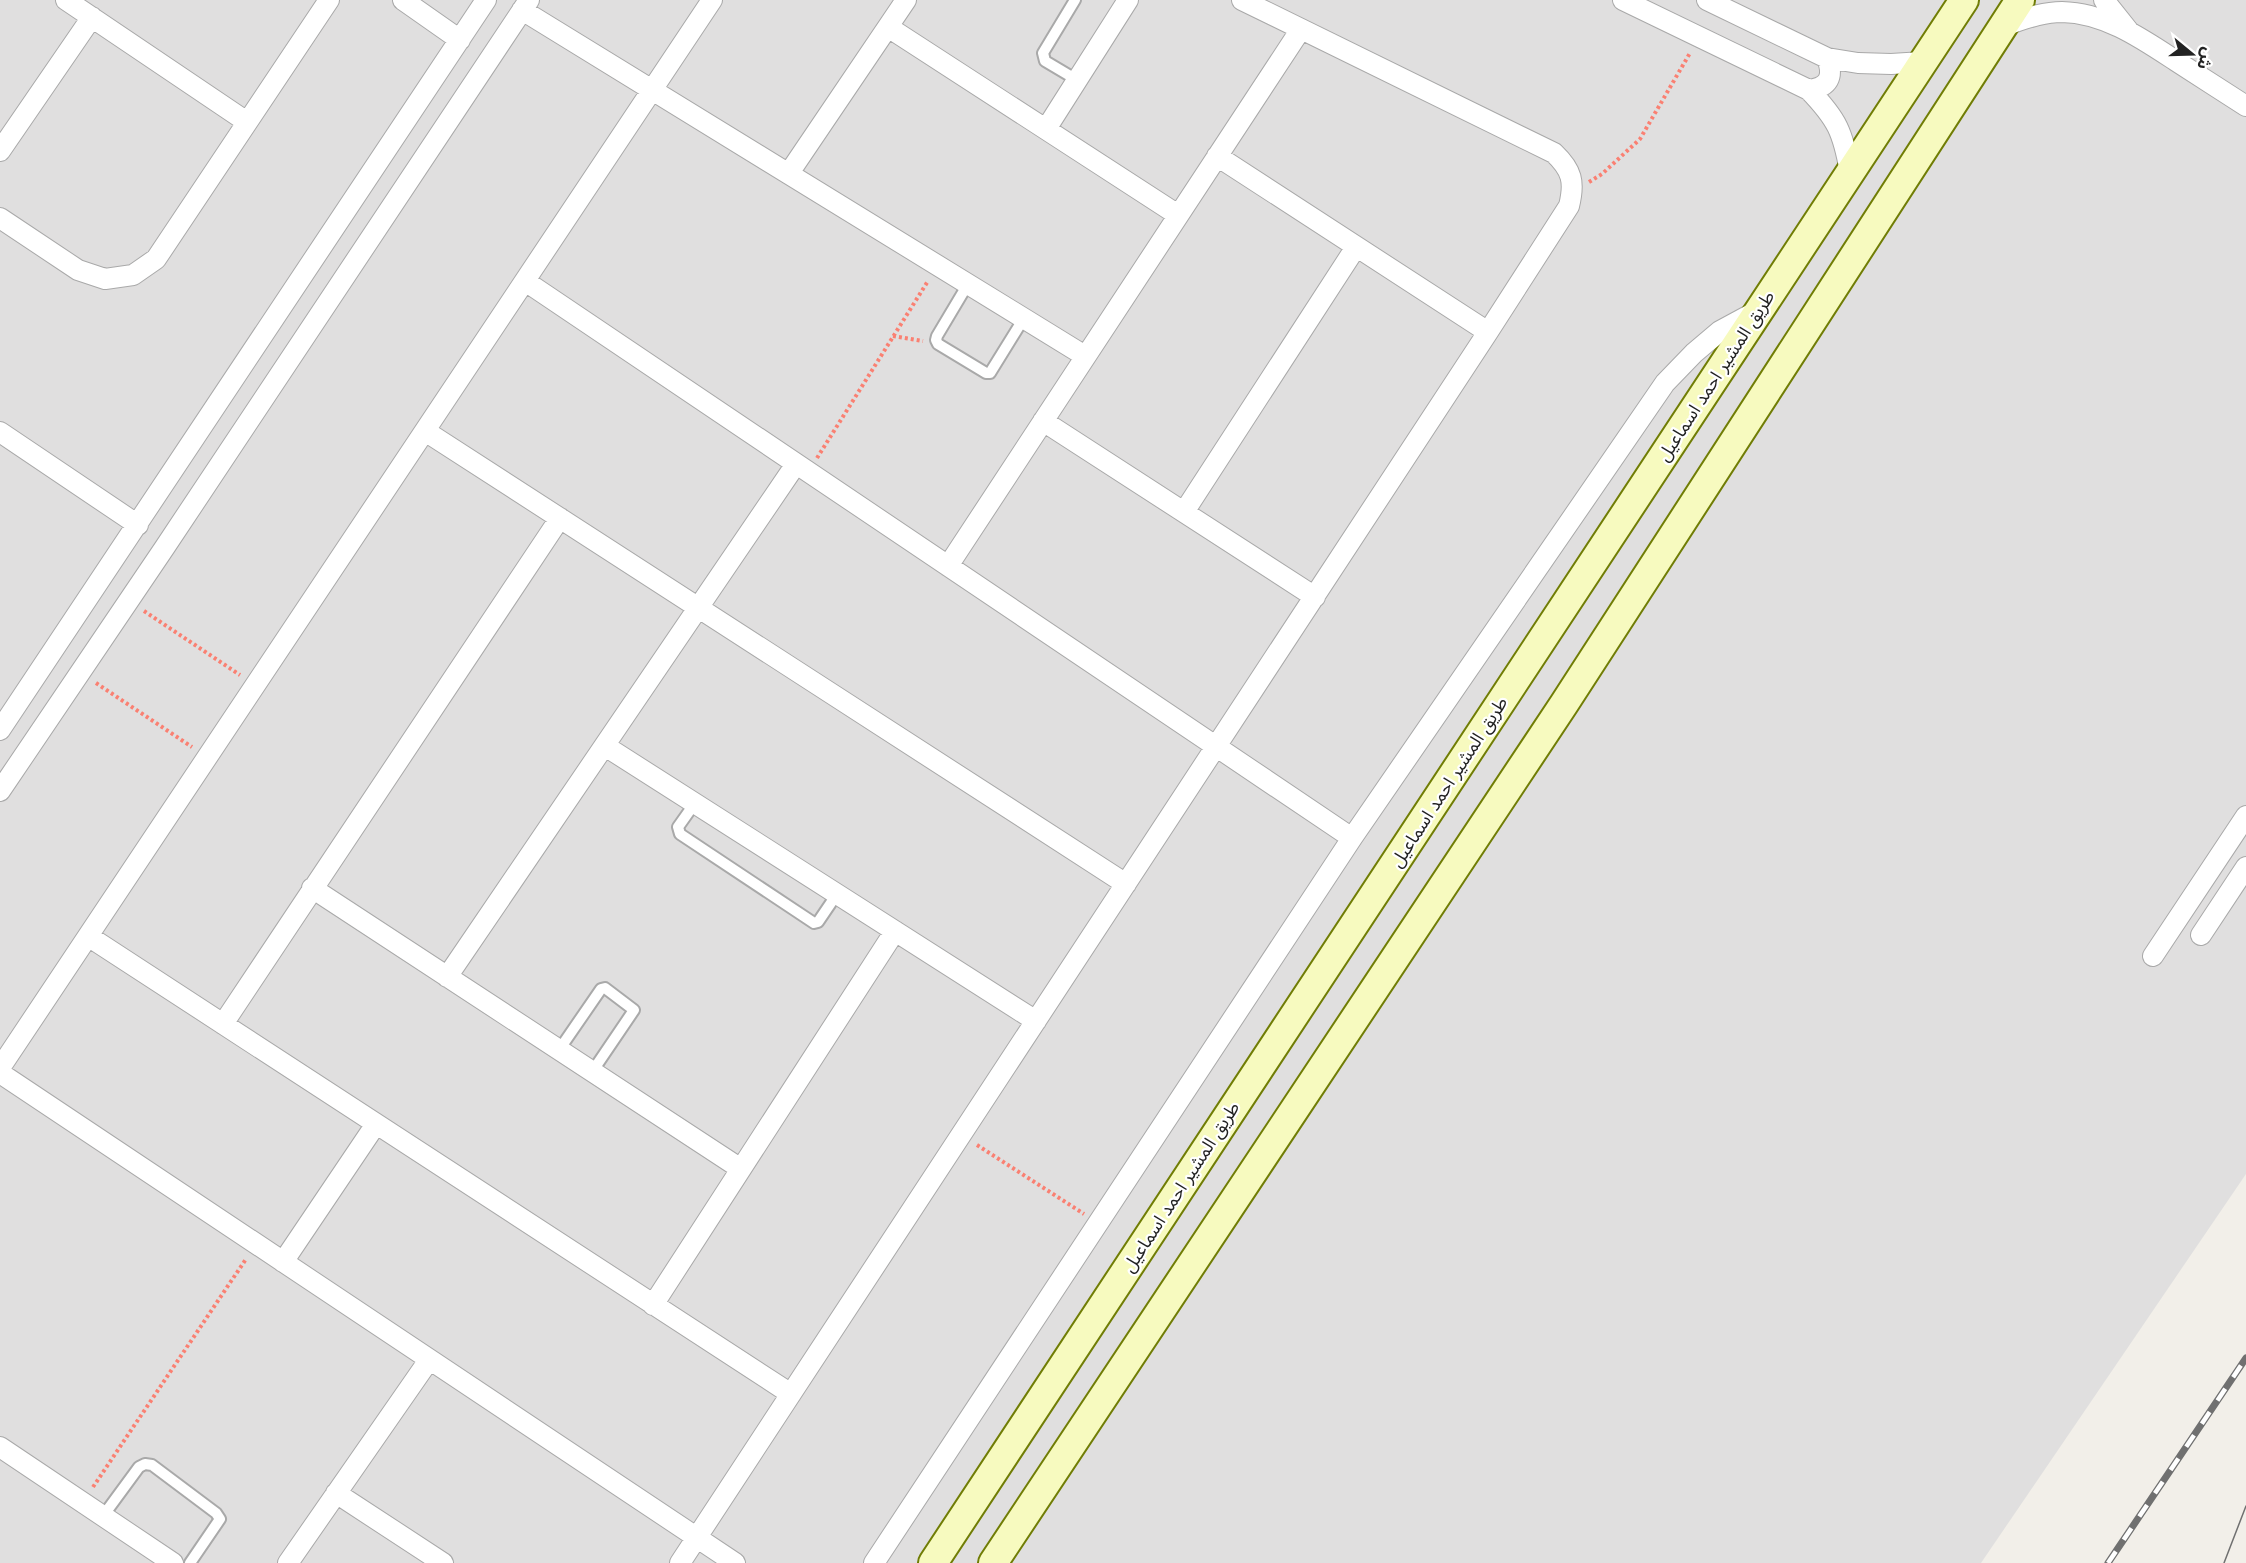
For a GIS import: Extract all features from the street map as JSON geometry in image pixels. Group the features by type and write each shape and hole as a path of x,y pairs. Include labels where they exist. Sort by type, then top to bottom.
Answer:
{"street":[{"path":"66,0 247,122"},
{"path":"0,218 78,270 105,279 133,275 156,259 329,0"},
{"path":"403,0 460,40"},
{"path":"0,730 486,0"},
{"path":"0,1068 711,0"},
{"path":"789,173 906,0"},
{"path":"1046,129 1128,0"},
{"path":"680,1563 1569,206 1572,192 1571,177 1565,164 1554,153 1242,0"},
{"path":"1623,0 1809,90 1831,112 1845,141 1850,172"},
{"path":"1707,0 1827,58 1880,63 1923,62"},
{"name":"طريق المشير احمد اسماعيل","path":"933,1563 1964,0"},
{"path":"993,1563 1557,714 2020,0"},
{"path":"2104,0 2128,30"},
{"path":"0,791 525,5 653,89 1085,356"},
{"path":"2003,26 2040,14 2061,12 2079,14 2128,30 2246,106"},
{"path":"0,151 92,17"},
{"path":"888,27 1178,215"},
{"path":"948,566 1301,29"},
{"path":"1809,90 1820,88 1829,81 1831,69 1827,58"},
{"path":"1217,156 1488,332"},
{"path":"1184,512 1356,247"},
{"path":"525,282 1352,838"},
{"path":"874,1563 1352,838 1665,383 1694,353 1720,331 1762,308"},
{"path":"1043,421 1314,597"},
{"path":"425,431 1126,884"},
{"path":"0,432 138,525"},
{"path":"447,977 699,608 802,468"},
{"path":"223,1024 560,518"},
{"path":"605,746 1036,1021"},
{"path":"2153,956 2246,816"},
{"path":"2201,935 2246,867"},
{"path":"312,888 741,1169"},
{"path":"653,1305 895,931"},
{"path":"88,936 791,1394"},
{"path":"0,1073 735,1563"},
{"path":"283,1262 376,1124"},
{"path":"288,1563 429,1360"},
{"path":"0,1447 173,1563"},
{"path":"336,1493 443,1563"}],"lane":[{"path":"1075,0 1043,53 1043,57 1077,80"},
{"path":"968,284 936,340 938,344 986,373 990,373 1024,318"},
{"path":"695,803 678,828 680,834 814,923 818,922 837,894"},
{"path":"559,1050 601,989 605,988 634,1010 592,1072"},
{"path":"103,1516 139,1467 145,1464 152,1465 216,1513 220,1519 190,1563"}],"path":[{"path":"1572,192 1602,174 1640,139 1700,37"},
{"path":"802,468 893,336 938,265"},
{"path":"893,336 907,340 936,340"},
{"path":"128,601 255,685"},
{"path":"80,672 208,757"},
{"path":"961,1135 1098,1223"},
{"path":"82,1502 256,1244"}],"shaded area":[{"path":"0,0 2246,0 2246,1174 1981,1563 0,1563"}],"tram line":[{"path":"2224,1563 2246,1506"}],"railway":[{"path":"2108,1563 2246,1358"}]}
